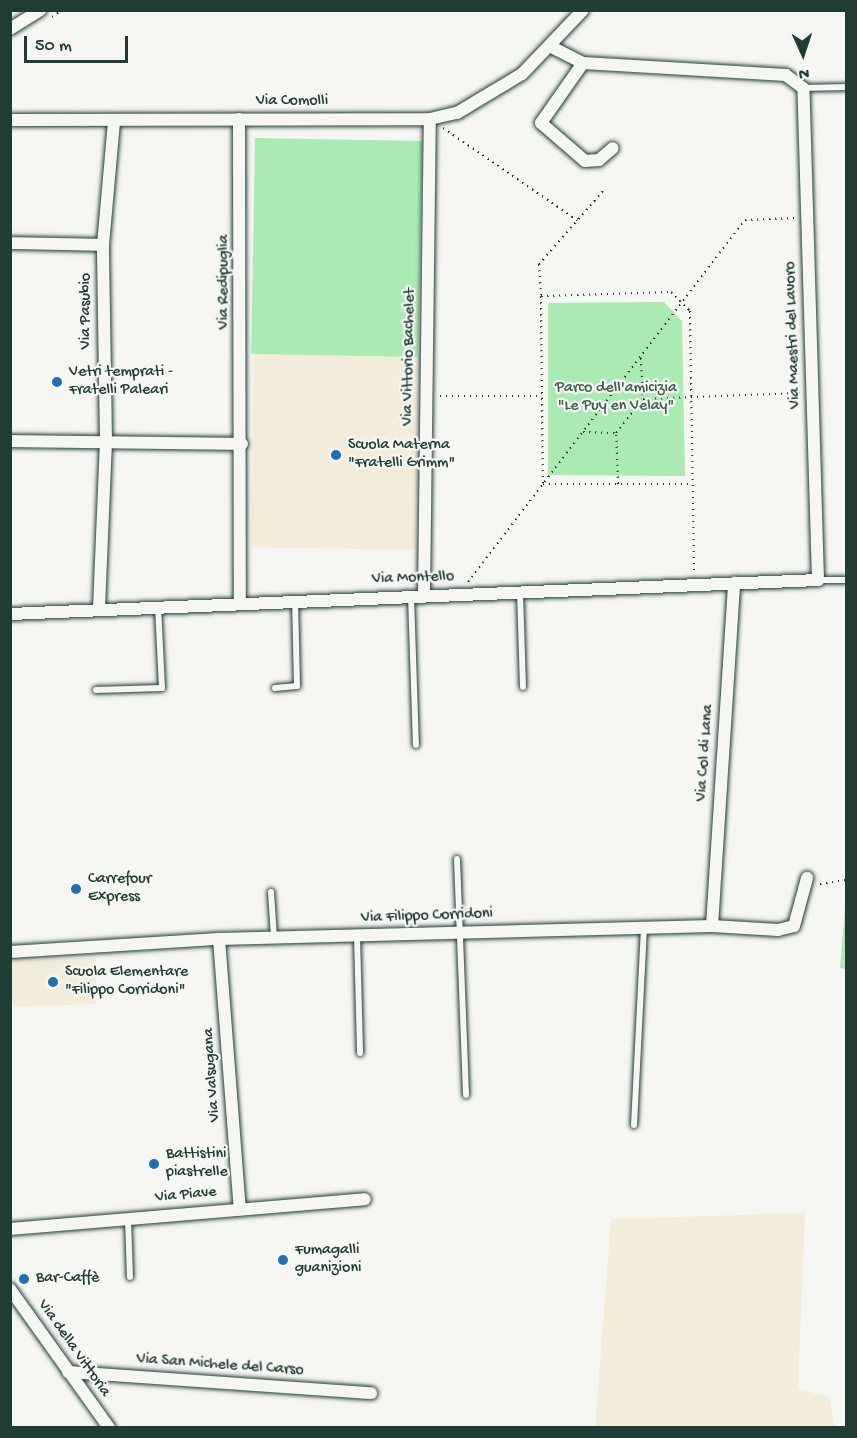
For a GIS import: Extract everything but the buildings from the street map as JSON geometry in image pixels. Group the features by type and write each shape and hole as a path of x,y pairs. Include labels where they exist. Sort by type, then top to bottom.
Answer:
{"street":[{"path":"10,29 40,10"},
{"name":"Via Comolli","path":"10,120 114,122 239,119 430,119 488,98 553,48 583,10"},
{"path":"553,48 583,63 786,75 803,88"},
{"path":"583,63 542,123 585,161 599,160 613,148"},
{"name":"Via Maestri del Lavoro","path":"803,88 818,580"},
{"name":"Via Redipuglia","path":"239,119 242,444 240,603"},
{"name":"Via Vittorio Bachelet","path":"424,595 430,119"},
{"name":"Via Pasubio","path":"99,608 106,442 103,245 114,122"},
{"path":"10,243 103,245"},
{"path":"10,441 242,444"},
{"name":"Via Montello","path":"10,614 99,608 818,580"},
{"name":"Via Col di Lana","path":"712,926 734,583"},
{"name":"Via Filippo Corridoni","path":"10,952 274,937 645,927 794,926 806,883"},
{"name":"Via Valsugana","path":"219,939 240,1209"},
{"name":"Via Piave","path":"10,1229 365,1198"},
{"name":"Via della Vittoria","path":"11,1292 105,1426"},
{"name":"Via San Michele del Carso","path":"68,1372 371,1393"}],"lane":[{"path":"803,88 846,87"},
{"path":"818,580 846,580"},
{"path":"520,592 523,687"},
{"path":"411,596 416,745"},
{"path":"275,688 297,686 295,600"},
{"path":"96,690 162,688 158,606"},
{"path":"457,859 466,1095"},
{"path":"271,892 274,937"},
{"path":"634,1125 645,927"},
{"path":"357,935 360,1053"},
{"path":"128,1218 130,1277"}],"path":[{"path":"430,119 577,220"},
{"path":"543,484 542,296 539,264 603,191"},
{"path":"459,594 746,220 807,217"},
{"path":"542,296 671,292 690,311 695,585"},
{"path":"618,484 616,434 643,399 641,356"},
{"path":"643,399 812,393"},
{"path":"426,396 542,396"},
{"path":"583,432 616,434"},
{"path":"543,484 693,484"},
{"path":"806,883 846,880"}],"shaded area":[{"name":"Scuola Materna \"Fratelli Grimm\"","path":"254,354 419,357 416,550 251,547"},
{"name":"Scuola Elementare \"Filippo Corridoni\"","path":"95,958 97,1004 13,1007 11,961"},
{"path":"805,1213 798,1390 829,1396 835,1427 595,1427 611,1219"}],"green space":[{"path":"255,138 422,141 418,357 251,354"},
{"name":"Parco dell'amicizia \"Le Puy en Velay\"","path":"664,302 682,321 685,476 548,475 548,303"},
{"path":"846,897 846,969 840,968"}],"place":[{"name":"Vetri temprati - Fratelli Paleari","path":"57,382"},
{"name":"Scuola Materna \"Fratelli Grimm\"","path":"336,455"},
{"name":"Carrefour Express","path":"76,889"},
{"name":"Scuola Elementare \"Filippo Corridoni\"","path":"53,982"},
{"name":"Battistini piastrelle","path":"154,1164"},
{"name":"Fumagalli guanizioni","path":"283,1260"},
{"name":"Bar-Caffè","path":"24,1279"}]}
